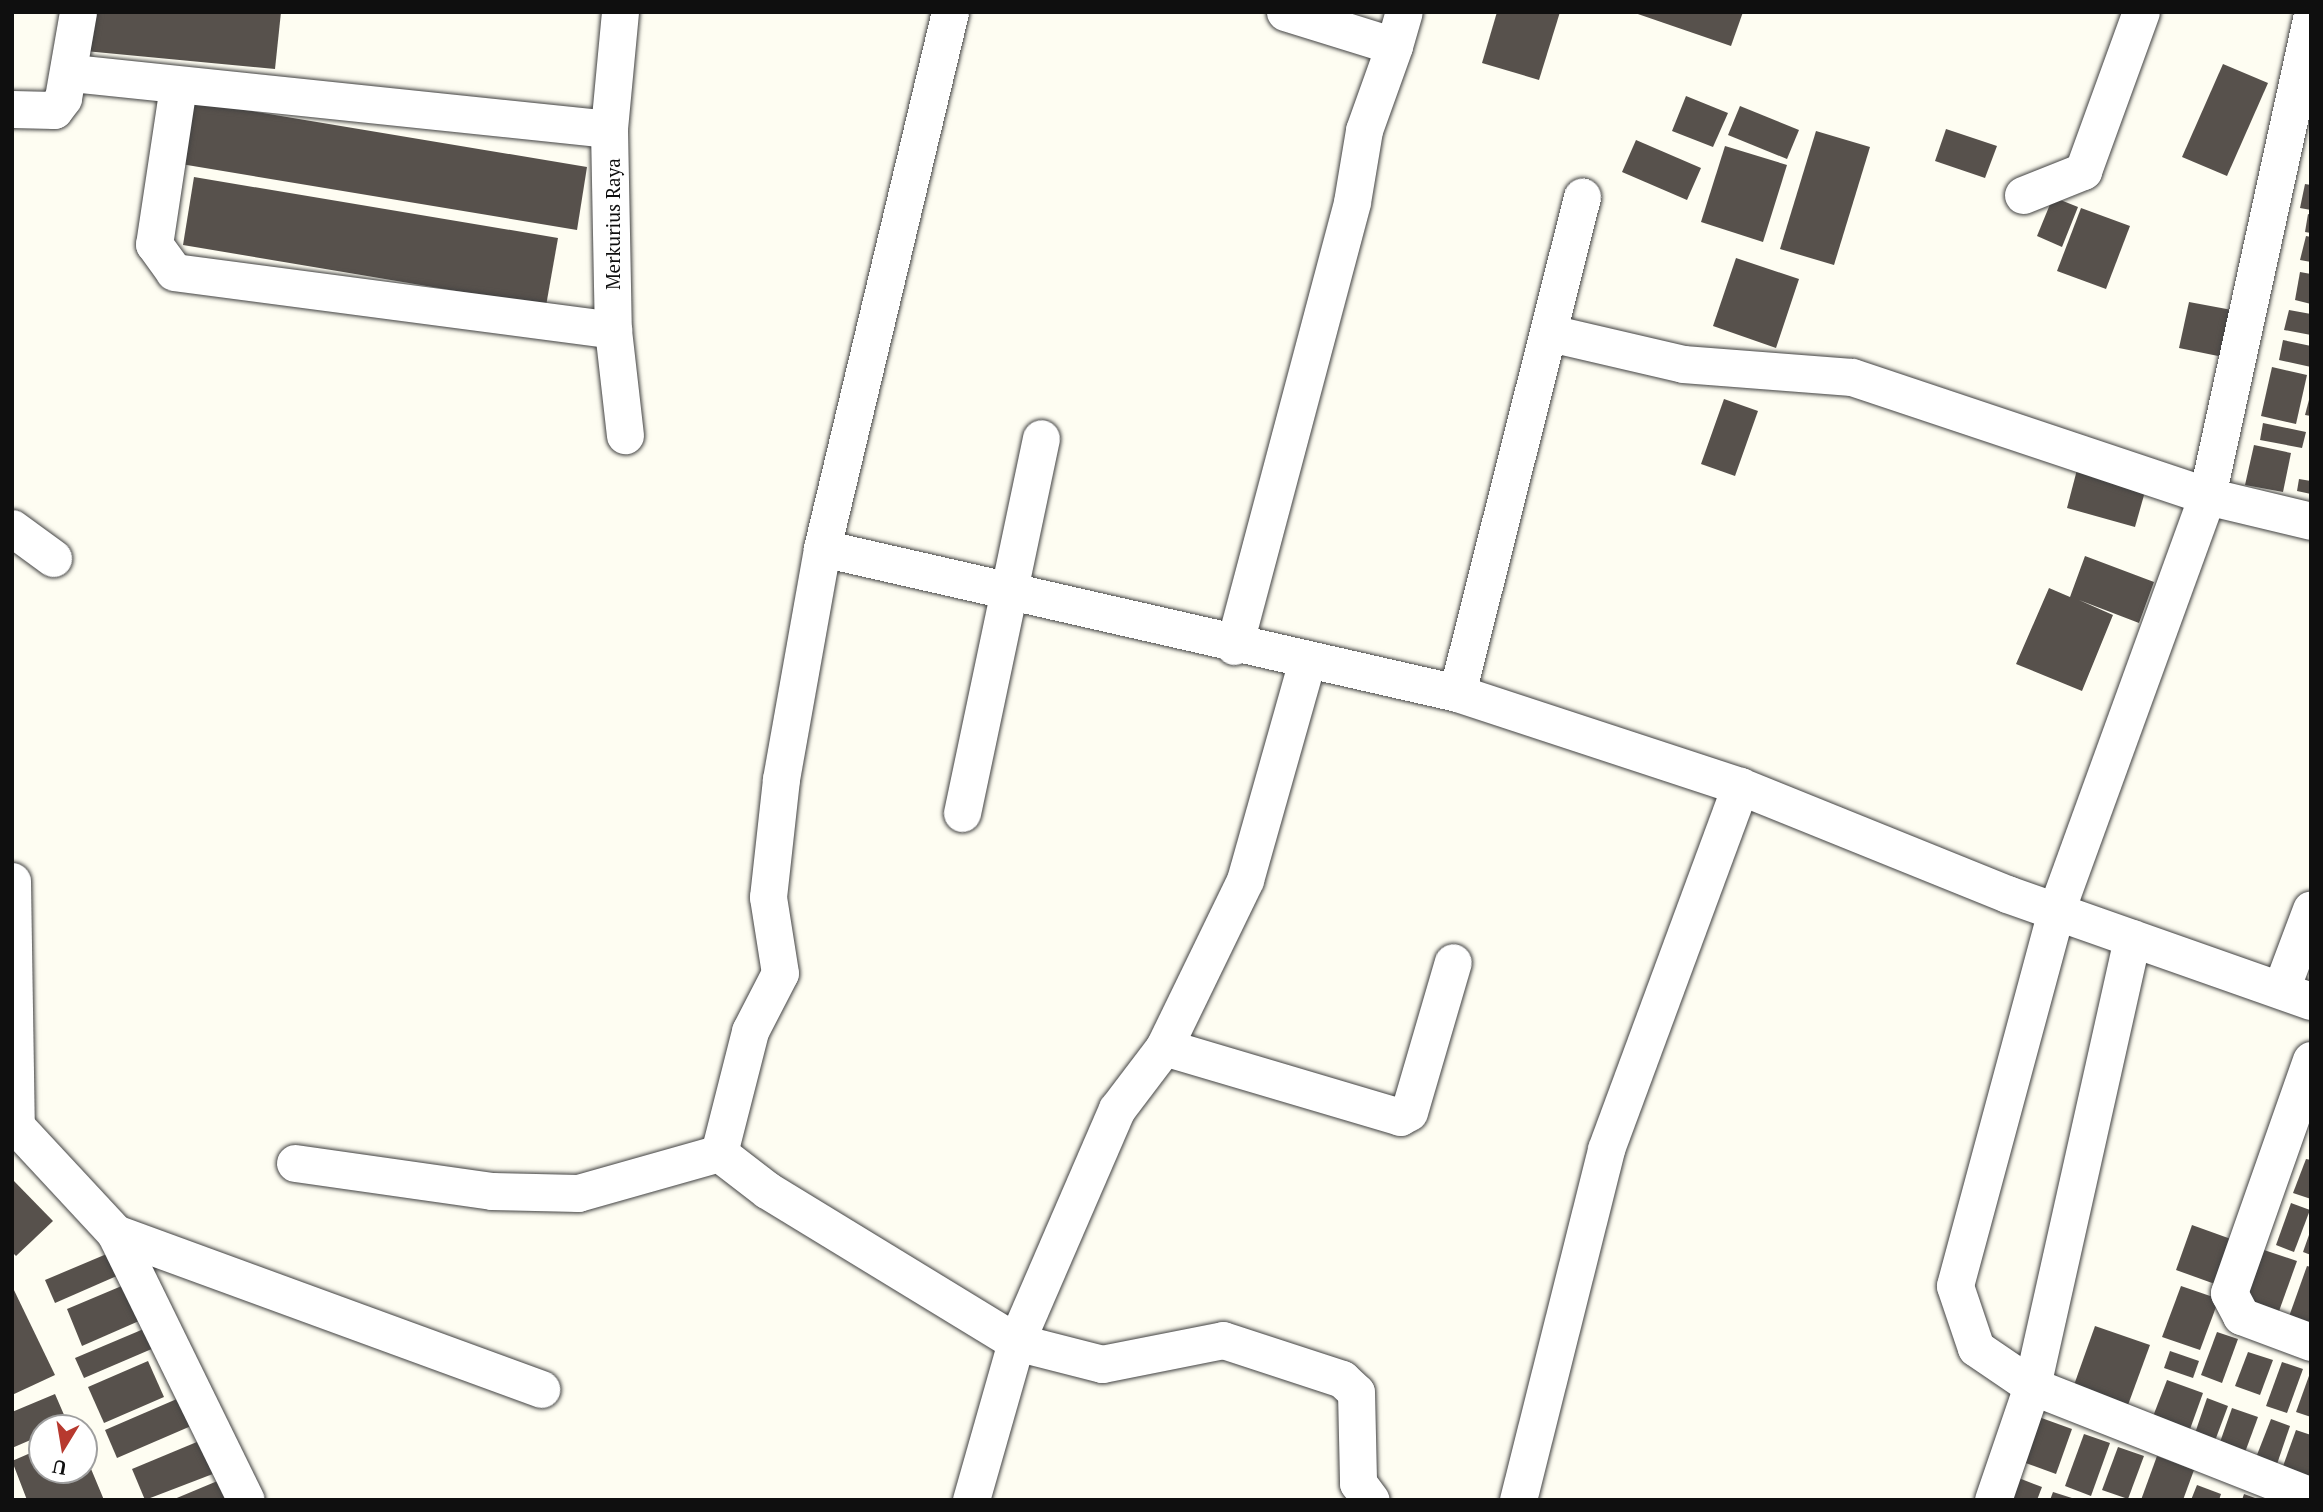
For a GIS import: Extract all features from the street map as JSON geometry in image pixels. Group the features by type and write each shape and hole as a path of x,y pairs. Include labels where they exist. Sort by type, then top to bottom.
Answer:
{"street":[{"path":"12,109 54,110 72,73 78,12"},
{"name":"Merkurius Raya","path":"620,12 609,129 613,330 625,435"},
{"path":"719,1153 750,1031 780,973 768,897 822,548 950,12"},
{"path":"1234,646 1352,202 1364,130 1399,29 1285,12"},
{"path":"2023,195 2082,171 2141,12"},
{"path":"2311,19 2207,496 2056,911 1955,1286 1976,1348 2032,1386 2311,1496"},
{"path":"72,73 609,129"},
{"path":"178,86 154,244 174,272 613,330"},
{"path":"1457,693 1550,333 1582,197"},
{"path":"1550,333 1683,364 1852,377 2207,496 2311,521"},
{"path":"962,813 1013,593 1041,439"},
{"path":"12,528 53,558"},
{"path":"822,548 1234,646 1457,693 1740,786 2056,911 2296,995 2311,909"},
{"path":"971,1500 1016,1342 1116,1109 1164,1046 1245,880 1307,661"},
{"path":"1518,1500 1606,1149 1740,786"},
{"path":"12,881 14,1125 115,1233 253,1497"},
{"path":"1993,1500 2032,1386 2132,938"},
{"path":"1164,1046 1400,1117 1409,1112 1452,962"},
{"path":"2311,1060 2297,1141 2229,1293 2241,1316 2311,1342"},
{"path":"295,1163 492,1191 578,1193 719,1153"},
{"path":"719,1153 767,1190 1016,1342 1102,1364 1223,1340 1342,1379 1356,1392 1358,1483 1371,1500"},
{"path":"115,1233 541,1389"}],"building":[{"path":"89,12 281,12 275,69 85,51"},
{"path":"1497,12 1560,12 1539,80 1482,63"},
{"path":"1632,12 1743,12 1731,46"},
{"path":"2223,64 2268,83 2227,176 2182,157"},
{"path":"1686,96 1728,113 1713,147 1672,131"},
{"path":"191,101 587,167 577,230 181,164"},
{"path":"1740,106 1799,130 1787,159 1728,135"},
{"path":"1946,129 1997,146 1985,178 1935,161"},
{"path":"1816,131 1870,147 1834,265 1780,249"},
{"path":"1636,140 1701,168 1687,200 1622,172"},
{"path":"1725,146 1787,165 1763,242 1701,222"},
{"path":"194,177 558,238 546,306 183,245"},
{"path":"2305,184 2311,185 2311,210 2300,208"},
{"path":"2053,197 2078,207 2062,247 2037,236"},
{"path":"2081,208 2130,226 2106,289 2057,271"},
{"path":"2308,214 2311,215 2311,233 2305,232"},
{"path":"2306,236 2311,237 2311,262 2300,260"},
{"path":"1736,258 1799,279 1776,348 1713,326"},
{"path":"2300,272 2311,274 2311,304 2295,300"},
{"path":"2189,302 2232,310 2223,357 2179,348"},
{"path":"2289,310 2311,314 2311,335 2284,330"},
{"path":"2283,340 2311,346 2311,367 2279,360"},
{"path":"2272,367 2307,375 2296,424 2261,416"},
{"path":"2311,396 2311,416 2305,415"},
{"path":"1724,399 1758,411 1735,476 1701,464"},
{"path":"2263,423 2306,432 2302,448 2260,440"},
{"path":"2254,445 2291,453 2283,492 2245,485"},
{"path":"2079,462 2148,481 2135,527 2067,508"},
{"path":"2299,479 2311,481 2311,494 2297,491"},
{"path":"2085,556 2154,582 2139,623 2079,600 2113,615 2082,691 2016,664 2049,588 2070,597"},
{"path":"2306,1159 2311,1160 2311,1199 2293,1193"},
{"path":"12,1179 53,1221 16,1256 12,1252"},
{"path":"2291,1203 2310,1210 2294,1252 2276,1245"},
{"path":"2192,1225 2242,1243 2226,1288 2176,1270"},
{"path":"2311,1232 2311,1255 2303,1252"},
{"path":"2264,1250 2297,1261 2278,1314 2245,1302"},
{"path":"109,1253 119,1275 55,1303 45,1280"},
{"path":"2307,1266 2311,1267 2311,1334 2286,1325"},
{"path":"124,1285 139,1321 82,1346 67,1309"},
{"path":"12,1286 55,1375 12,1395"},
{"path":"2181,1286 2219,1299 2200,1350 2162,1337"},
{"path":"2095,1326 2150,1345 2128,1405 2074,1385"},
{"path":"146,1328 154,1348 84,1378 75,1358"},
{"path":"2217,1332 2238,1339 2222,1383 2201,1375"},
{"path":"2170,1351 2199,1361 2193,1378 2164,1368"},
{"path":"2248,1352 2273,1360 2260,1395 2235,1386"},
{"path":"148,1361 164,1397 104,1423 88,1387"},
{"path":"2282,1362 2303,1369 2287,1413 2266,1406"},
{"path":"2311,1373 2311,1417 2296,1412"},
{"path":"2167,1380 2203,1393 2189,1432 2152,1419"},
{"path":"55,1394 64,1414 28,1414 28,1441 12,1448 12,1412"},
{"path":"186,1395 198,1423 117,1458 105,1430"},
{"path":"2207,1398 2228,1406 2213,1446 2193,1439"},
{"path":"2232,1408 2258,1417 2244,1455 2219,1445"},
{"path":"2036,1416 2072,1429 2056,1474 2020,1461"},
{"path":"2271,1419 2290,1426 2276,1467 2255,1460"},
{"path":"2296,1430 2311,1435 2311,1476 2282,1469"},
{"path":"2084,1434 2110,1443 2091,1496 2065,1486"},
{"path":"204,1439 218,1472 145,1500 132,1469"},
{"path":"2118,1447 2144,1456 2128,1499 2102,1490"},
{"path":"28,1454 28,1484 97,1484 104,1500 27,1500 12,1461"},
{"path":"2157,1456 2194,1470 2183,1500 2141,1500"},
{"path":"2011,1475 2042,1487 2037,1500 2002,1500"},
{"path":"227,1477 237,1500 172,1500"},
{"path":"2197,1485 2221,1494 2219,1500 2191,1500"},
{"path":"2053,1492 2075,1499 2075,1500 2050,1500"},
{"path":"2244,1494 2258,1499 2258,1500 2242,1500"}]}
